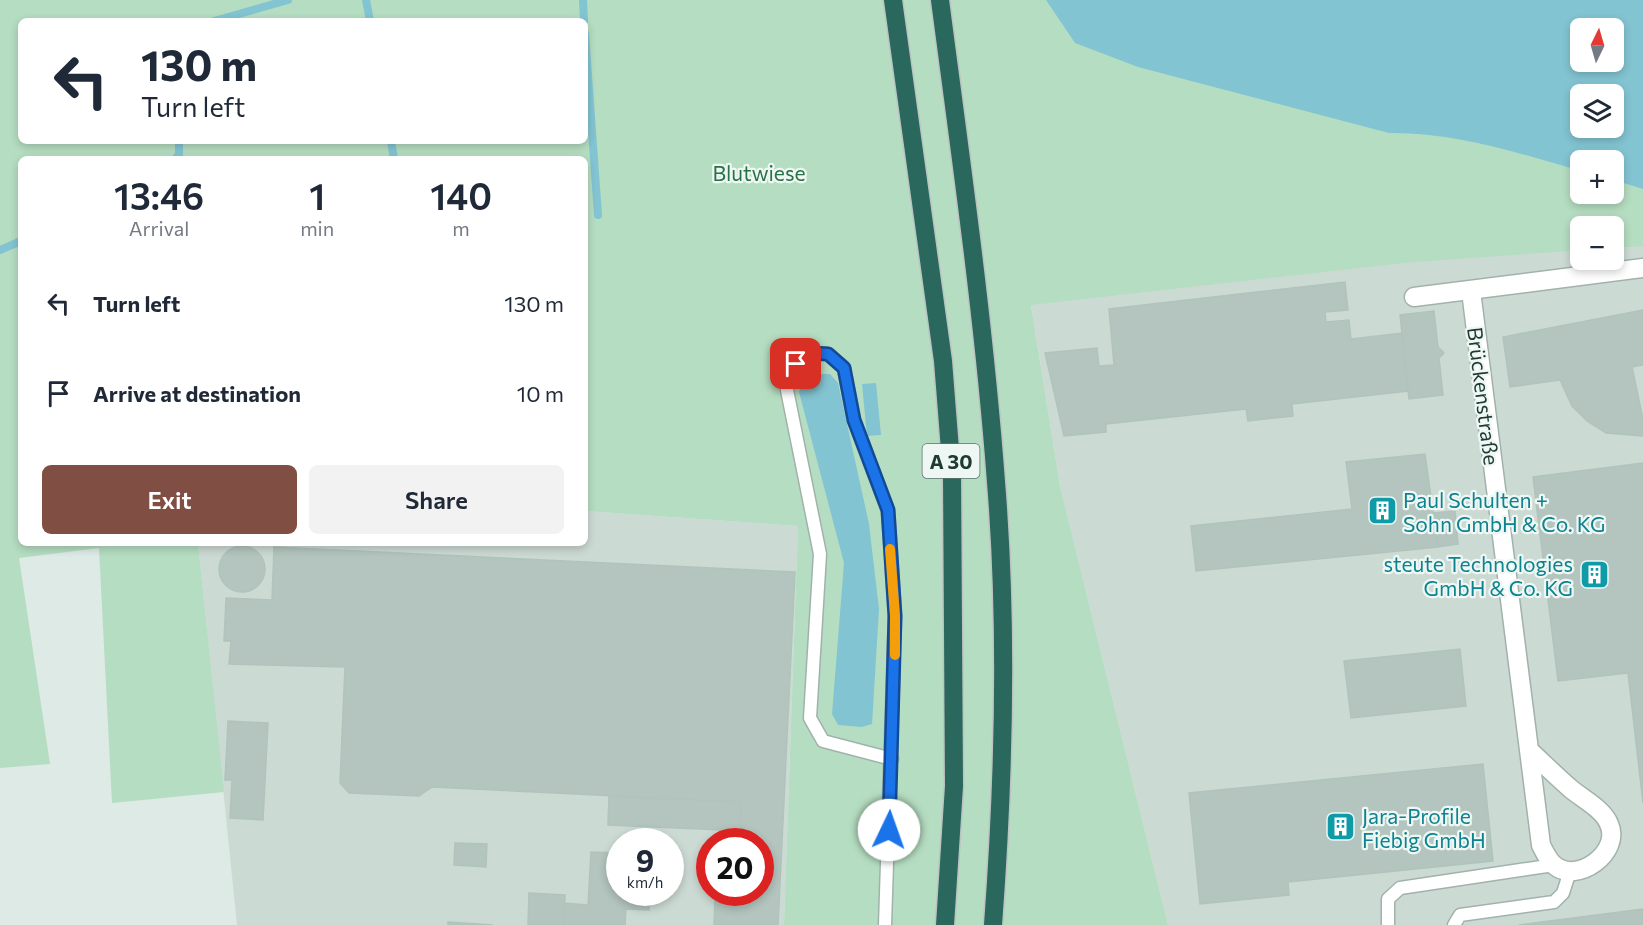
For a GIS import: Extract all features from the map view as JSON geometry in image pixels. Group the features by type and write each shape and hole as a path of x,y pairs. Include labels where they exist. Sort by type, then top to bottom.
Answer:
{"highway":[{"name":"A 30","path":"893,0 943,362 952,475 954,786 945,925"},
{"name":"A 30","path":"940,0 984,346 996,485 1002,654 1002,800 993,925"}],"street":[{"path":"1414,297 1643,268"},
{"name":"Brückenstraße","path":"1471,291 1540,845 1562,868"},
{"path":"1530,751 1594,807 1609,824 1610,838 1603,856 1587,868 1562,868"}],"lane":[{"path":"885,925 892,759 895,616 888,510 854,420 844,368 828,354 811,353 796,364 789,374 787,390 820,554 810,718 823,741 892,759"},
{"path":"1388,925 1388,899 1400,888 1562,868 1563,893 1554,902 1460,915 1454,925"}],"shaded area":[{"path":"1008,160 1570,193 1570,204 1606,204 1643,219 1643,925 1168,925 1060,486"},
{"path":"588,511 798,526 784,925 237,925 198,546 588,546"}],"green space":[{"name":"Blutwiese","path":"0,0 1643,0 1643,246 1624,247 1624,216 1570,216 1570,251 1404,263 1031,305 1060,486 1168,925 784,925 798,526 588,511 588,156 18,156 18,546 198,546 224,792 112,803 99,548 19,558 50,764 0,768"}],"water":[{"path":"1046,0 1643,0 1643,189 1624,183 1624,150 1570,150 1570,168 1462,140 1389,133 1138,67 1075,43"},
{"path":"817,374 830,374 838,383 869,524 879,609 872,724 862,727 838,725 832,714 844,563 799,392 804,379"},
{"path":"876,383 881,435 867,436 862,384"}],"building":[{"path":"1345,282 1348,310 1325,312 1326,322 1349,320 1351,339 1402,333 1408,391 1292,404 1293,416 1248,421 1246,409 1106,424 1106,432 1064,436 1045,353 1097,348 1099,366 1114,365 1109,309"},
{"path":"1643,310 1643,365 1632,367 1643,419 1643,436 1606,433 1587,421 1572,406 1560,380 1510,387 1503,337"},
{"path":"1434,311 1438,347 1444,353 1439,358 1443,395 1409,399 1400,315"},
{"name":"Paul Schulten + Sohn GmbH & Co. KG","path":"1425,454 1438,547 1196,571 1191,526 1352,509 1346,462"},
{"name":"steute Technologies GmbH & Co. KG","path":"1643,463 1643,803 1628,673 1558,681 1533,477"},
{"path":"1455,511 1458,544 1438,547 1434,513"},
{"path":"242,546 251,547 259,552 264,560 264,578 259,586 251,591 242,592 233,591 225,586 220,578 219,569 220,560 225,552 233,547"},
{"path":"274,547 795,572 778,925 736,925 737,906 774,906 774,828 740,828 741,802 432,787 419,796 349,793 340,783 345,667 229,664 231,641 224,641 226,598 272,600"},
{"path":"1460,649 1466,706 1351,718 1344,661"},
{"path":"228,721 268,723 263,820 230,818 232,780 225,780"},
{"name":"Jara-Profile Fiebig GmbH","path":"1483,764 1493,861 1288,882 1289,895 1200,904 1189,793"},
{"path":"609,796 741,802 740,828 696,829 608,825"},
{"path":"455,843 487,844 486,867 454,865"},
{"path":"591,852 606,853 606,906 649,906 649,910 626,909 625,925 564,925 565,903 588,905"},
{"path":"529,893 565,895 564,925 528,925"},
{"path":"715,906 737,906 736,925 714,925"},
{"path":"1643,909 1643,925 1519,925"},
{"path":"448,922 493,925 448,925"}],"waterway":[{"path":"225,18 288,0"},
{"path":"366,0 369,18"},
{"path":"583,0 584,18"},
{"path":"588,76 598,215"},
{"path":"177,156 179,144"},
{"path":"392,144 394,156"},
{"path":"0,250 18,242"}],"slow traffic":[{"path":"890,549 895,616 895,655"}],"place":[{"name":"Paul Schulten + Sohn GmbH & Co. KG","path":"1382,511"},
{"name":"steute Technologies GmbH & Co. KG","path":"1594,575"},
{"name":"Jara-Profile Fiebig GmbH","path":"1341,827"}],"route":[{"path":"796,364 811,353 828,354 844,368 854,420 888,510 895,616 889,830"}]}
